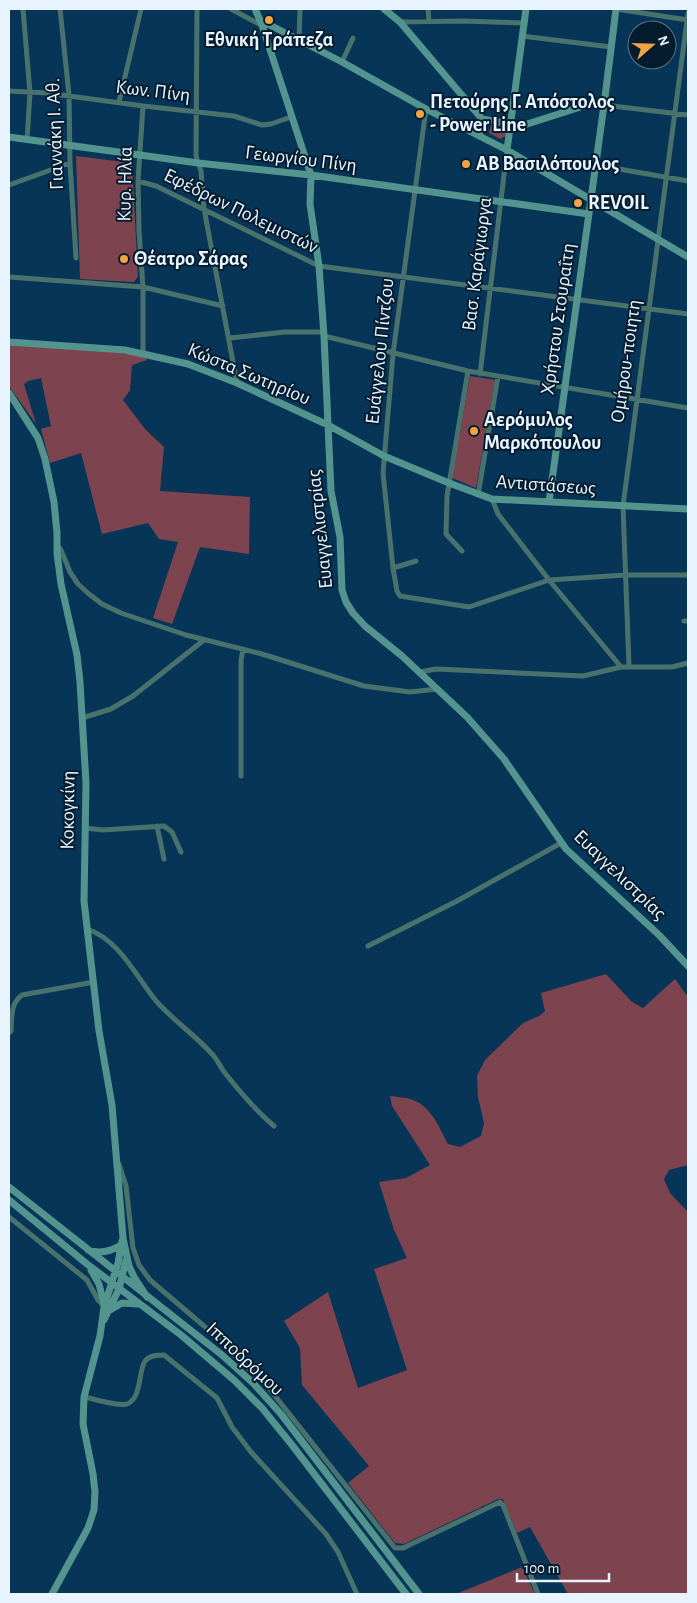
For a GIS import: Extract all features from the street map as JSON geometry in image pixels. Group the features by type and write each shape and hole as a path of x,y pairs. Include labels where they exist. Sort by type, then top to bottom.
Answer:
{"street":[{"path":"23,9 30,93 27,140"},
{"name":"Γιαννάκη Ι. Αθ.","path":"60,9 69,95 70,163 76,258"},
{"path":"119,102 141,9"},
{"path":"196,9 196,156 201,171 204,209 230,338 237,383"},
{"path":"231,9 299,40 426,109 507,150 688,257"},
{"name":"Ευαγγελιστρίας","path":"255,9 261,22 311,175 310,212 318,266 324,334 331,491 340,537 342,590 346,602 360,622 420,672 467,717 504,759 566,849 659,935 688,966"},
{"path":"299,40 300,9"},
{"path":"384,9 400,22 482,119 521,126 593,103 688,115"},
{"path":"428,9 429,21"},
{"name":"Βασ. Καράγιωργα","path":"480,374 526,9"},
{"path":"616,9 688,20"},
{"name":"Χρήστου Στουραΐτη","path":"549,502 616,9"},
{"name":"Ομήρου-ποιητη","path":"629,666 623,506 688,13"},
{"path":"400,22 524,23"},
{"path":"522,36 611,47"},
{"path":"342,62 353,38"},
{"name":"Κων. Πίνη","path":"9,91 47,92 143,106 234,116 262,125 291,117"},
{"name":"Κυρ. Ηλία","path":"143,106 138,181 143,287 143,353"},
{"name":"Ευάγγελου Πίντζου","path":"426,109 393,354 384,456 383,473 397,591 404,598 469,607 548,580"},
{"path":"478,136 482,119"},
{"name":"Γεωργίου Πίνη","path":"9,137 70,147 311,175 414,191 589,214"},
{"path":"9,185 70,163"},
{"path":"596,165 688,181"},
{"name":"Εφέδρων Πολεμιστών","path":"138,181 156,186 318,266 490,289 649,307 688,314"},
{"path":"9,277 143,287 223,306"},
{"path":"230,338 286,332 324,334 393,354 468,372 688,408"},
{"name":"Κώστα Σωτηρίου","path":"9,342 125,350 188,364 237,383 328,425"},
{"path":"462,551 446,534 447,496 468,372"},
{"path":"478,495 498,376"},
{"name":"Κοκογκίνη","path":"9,393 38,438 45,459 54,502 61,584 77,655 86,783 84,893 99,1031 112,1105 122,1241"},
{"name":"Αντιστάσεως","path":"328,425 384,456 492,499 688,510"},
{"path":"492,499 498,514 548,580 621,667"},
{"path":"57,545 62,550 70,572 78,584 102,604 121,613 204,640 243,649 364,686 410,692 437,689"},
{"path":"393,568 416,561"},
{"path":"548,580 625,575 688,576"},
{"path":"82,718 111,709 133,696 204,640"},
{"path":"241,776 241,661 243,649"},
{"path":"420,672 436,668 582,676 629,666 672,667 688,663"},
{"path":"85,828 103,830 157,826 169,828 180,852"},
{"path":"157,826 164,859"},
{"path":"368,946 457,901 562,843"},
{"path":"87,929 102,935 130,964 157,1002 212,1054 250,1103 274,1126"},
{"path":"9,1033 11,1031 13,1005 16,999 22,996 94,982"},
{"path":"117,1159 126,1186 133,1248 139,1265 150,1280 204,1326 268,1387 395,1548 403,1548 500,1502 503,1505 538,1594"},
{"name":"Ιπποδρόμου","path":"9,1187 222,1354 254,1384 281,1414 419,1594"},
{"name":"Ιπποδρόμου","path":"9,1200 111,1283 181,1335 234,1380 262,1408 406,1594"},
{"path":"9,1217 87,1280 98,1300 107,1308"},
{"path":"87,1250 101,1252 115,1249 122,1241"},
{"path":"122,1241 134,1277 147,1297"},
{"path":"52,1594 88,1528 94,1510 93,1474 82,1424 84,1397 122,1241"},
{"path":"107,1308 120,1289 126,1255"},
{"path":"87,1264 99,1284 107,1308"},
{"path":"107,1308 128,1303 143,1307"},
{"path":"84,1397 127,1404 134,1399 145,1361 153,1356 164,1355 217,1398 232,1427 250,1452 326,1534 338,1552 357,1594"}],"shaded area":[{"path":"491,125 507,128 506,136 500,139 489,133"},
{"path":"76,156 132,163 138,277 134,282 80,279"},
{"path":"10,344 145,355 147,360 132,365 130,390 123,400 145,429 164,447 160,491 250,497 249,554 200,547 172,624 153,618 178,542 159,539 148,523 102,534 81,453 50,463 41,429 51,426 41,378 24,384 36,424 9,386"},
{"path":"470,376 495,380 476,488 452,478"},
{"path":"606,974 632,1002 643,1008 675,979 688,997 688,1165 669,1170 664,1179 670,1193 688,1212 688,1594 568,1594 530,1527 517,1533 503,1499 498,1499 404,1544 395,1543 348,1483 369,1466 302,1385 300,1348 284,1321 328,1292 358,1388 407,1370 374,1269 407,1258 394,1230 379,1182 406,1178 430,1165 392,1106 390,1096 410,1099 423,1106 433,1117 448,1144 460,1147 481,1136 484,1123 478,1097 477,1076 485,1060 523,1023 539,1016 545,1011 541,993"},
{"path":"522,1567 535,1594 456,1594"}],"place":[{"name":"Εθνική Τράπεζα","path":"269,20"},
{"name":"Πετούρης Γ. Απόστολος - Power Line","path":"420,114"},
{"name":"ΑΒ Βασιλόπουλος","path":"466,164"},
{"name":"REVOIL","path":"578,203"},
{"name":"Θέατρο Σάρας","path":"124,259"},
{"name":"Αερόμυλος Μαρκόπουλου","path":"474,431"}]}
